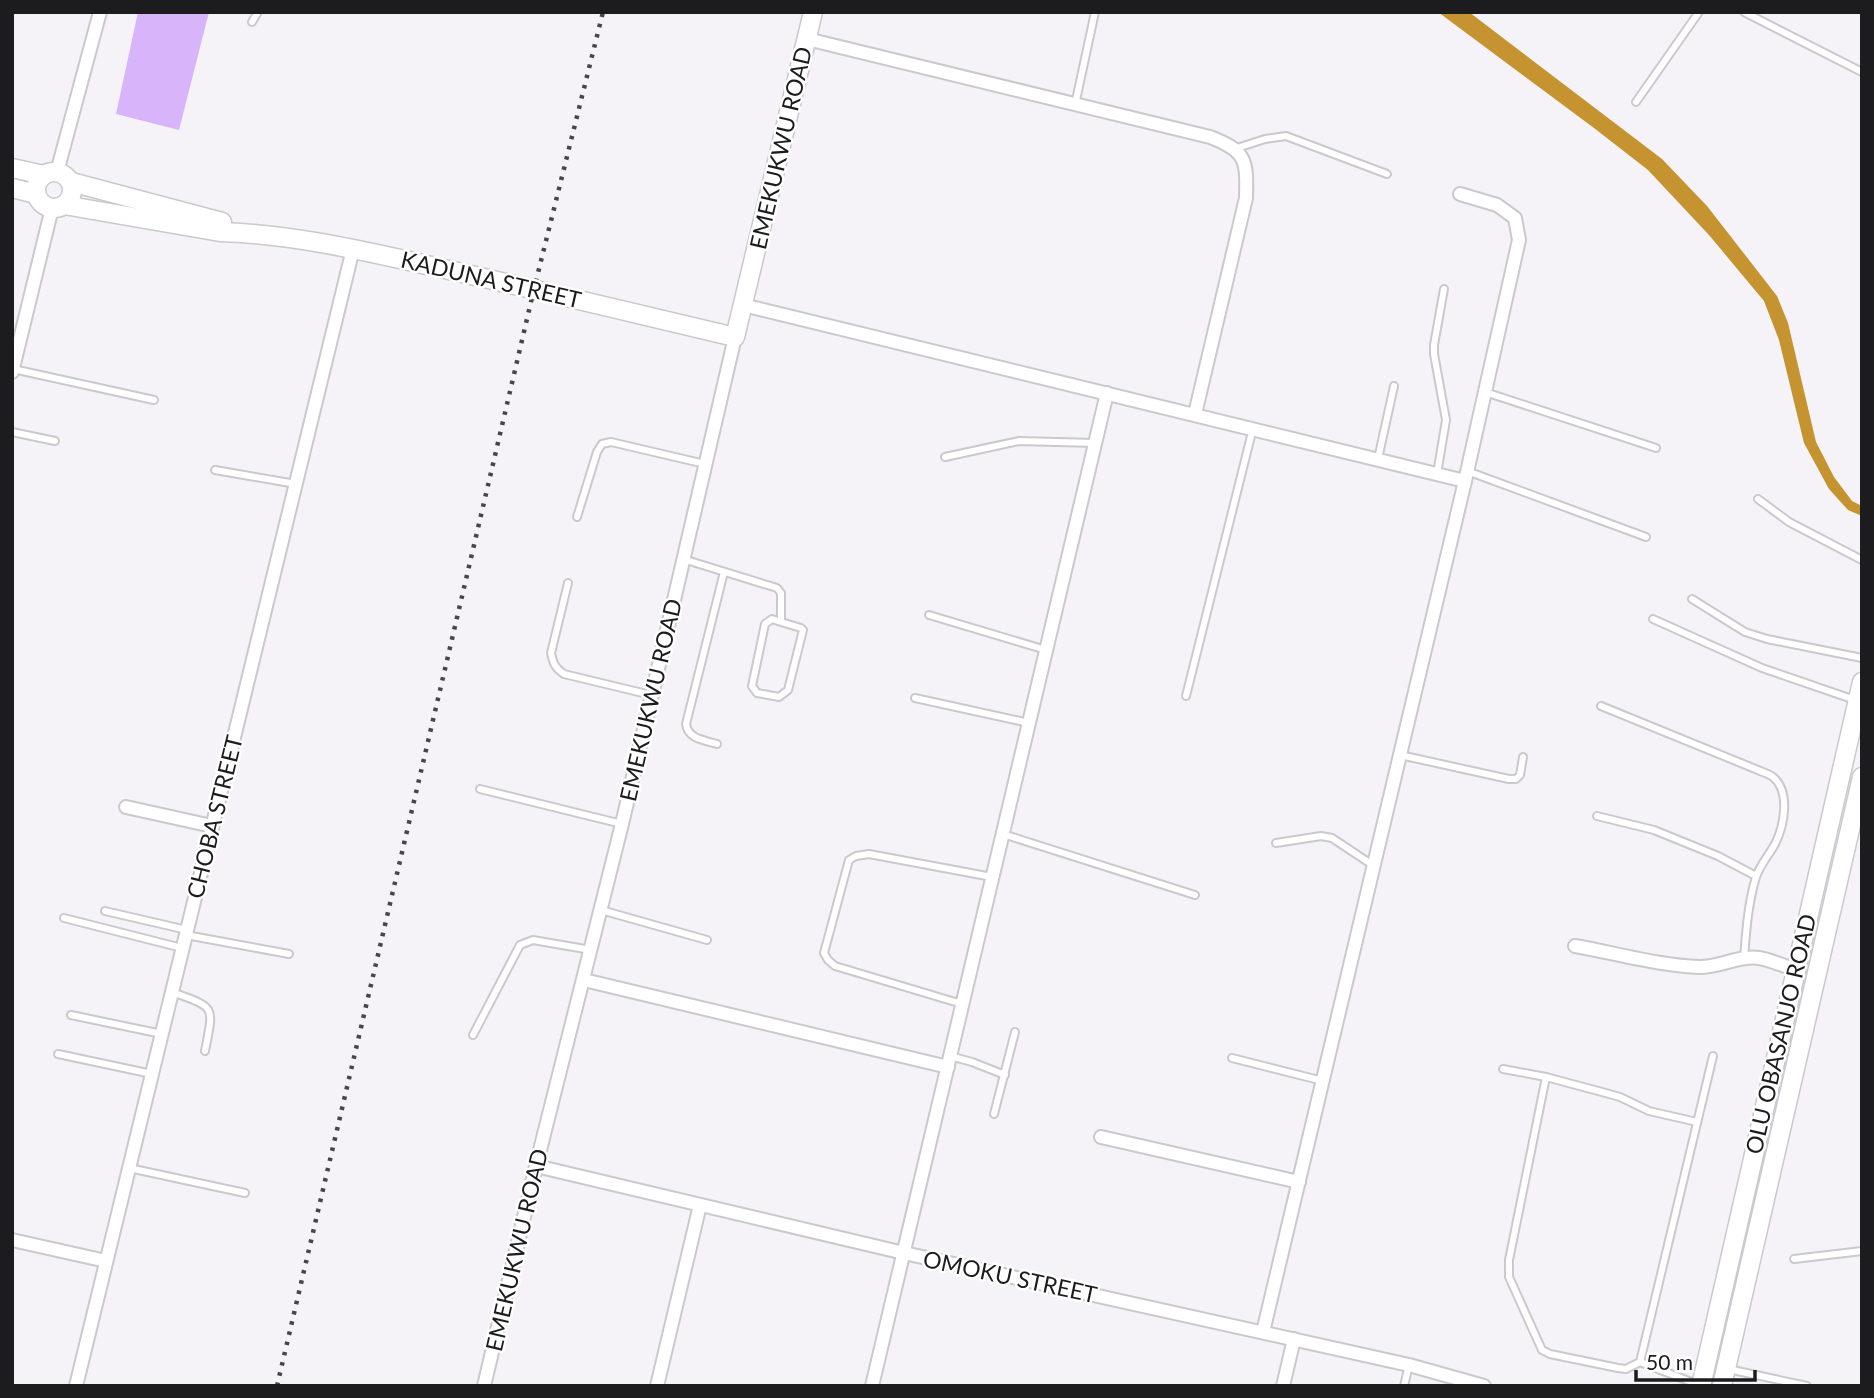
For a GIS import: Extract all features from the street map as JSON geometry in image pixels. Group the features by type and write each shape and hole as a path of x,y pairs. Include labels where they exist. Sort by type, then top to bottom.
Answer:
{"street":[{"path":"58,207 44,205 37,194 37,186 57,176 100,12"},
{"name":"EMEKUKWU ROAD","path":"484,1386 622,824 813,12"},
{"path":"807,39 1210,137 1230,145 1243,159 1247,172 1246,198 1195,414"},
{"name":"KADUNA STREET","path":"12,168 57,176 223,222 244,233"},
{"path":"13,370 58,207 72,195 57,176"},
{"path":"12,188 37,194"},
{"path":"1264,1332 1519,240 1515,218 1497,205 1460,194"},
{"name":"KADUNA STREET","path":"58,207 353,249 735,337"},
{"name":"CHOBA STREET","path":"76,1386 353,249"},
{"path":"743,305 1437,474 1466,476"},
{"path":"873,1386 1107,393"},
{"name":"OLU OBASANJO ROAD","path":"1701,1386 1862,682"},
{"name":"OLU OBASANJO ROAD","path":"1724,1377 1858,810 1862,777"},
{"path":"126,807 212,826"},
{"path":"1575,946 1699,967 1759,958 1796,970"},
{"path":"584,980 949,1062"},
{"path":"1101,1137 1299,1182"},
{"name":"OMOKU STREET","path":"536,1166 904,1253 1409,1365 1453,1382 1484,1386"},
{"path":"657,1386 700,1205"},
{"path":"12,1240 106,1261"},
{"path":"1283,1386 1294,1339"}],"lane":[{"path":"253,22 258,12"},
{"path":"1075,104 1095,12"},
{"path":"1636,102 1699,12"},
{"path":"1744,12 1862,72"},
{"path":"1234,149 1265,139 1286,136 1387,174"},
{"path":"1437,474 1446,420 1434,354 1444,289"},
{"path":"13,370 154,400"},
{"path":"1378,459 1394,386"},
{"path":"1485,392 1656,448"},
{"path":"1186,696 1253,428"},
{"path":"12,432 55,441"},
{"path":"945,457 1019,441 1095,443"},
{"path":"577,517 597,452 602,444 611,442 705,464"},
{"path":"215,470 296,484"},
{"path":"1466,476 1646,537"},
{"path":"1758,499 1789,522 1862,560"},
{"path":"683,559 777,588 781,593 781,622"},
{"path":"717,744 692,736 687,731 687,724 724,572"},
{"path":"568,583 551,653 557,669 564,674 651,695"},
{"path":"1692,599 1745,632 1862,658"},
{"path":"929,615 1046,650"},
{"path":"772,619 781,622 803,630 789,690 779,697 757,693 752,686 765,624 772,619"},
{"path":"1653,619 1762,668 1857,701"},
{"path":"915,698 1029,723"},
{"path":"1601,706 1773,777 1779,785 1784,803 1784,821 1776,842 1756,876 1746,930 1744,959"},
{"path":"1400,755 1509,779 1516,779 1520,775 1523,757"},
{"path":"480,789 622,824"},
{"path":"1597,816 1654,830 1718,856 1756,876"},
{"path":"1003,834 1195,895"},
{"path":"1276,843 1321,836 1332,838 1374,866"},
{"path":"962,1004 835,966 824,953 849,860 856,856 869,853 992,877"},
{"path":"601,910 707,940"},
{"path":"105,911 186,933 289,954"},
{"path":"64,918 182,948"},
{"path":"473,1035 520,945 533,940 591,950"},
{"path":"172,992 203,1003 208,1009 212,1017 205,1051"},
{"path":"71,1015 162,1034"},
{"path":"994,1114 1015,1032"},
{"path":"58,1054 152,1074"},
{"path":"1640,1362 1713,1056"},
{"path":"1232,1058 1323,1080"},
{"path":"949,1062 972,1062 1005,1075"},
{"path":"1503,1069 1546,1077 1620,1097 1649,1111 1697,1122"},
{"path":"1546,1077 1509,1260 1508,1277 1542,1350 1618,1368 1626,1368 1640,1362 1701,1386"},
{"path":"129,1168 245,1193"},
{"path":"1794,1259 1862,1251"},
{"path":"1404,1386 1409,1365"},
{"path":"1724,1377 1807,1386"}],"shaded area":[{"path":"1438,12 1469,12 1662,159 1707,206 1777,296 1788,323 1816,442 1834,477 1852,501 1862,506 1862,516 1848,510 1829,489 1804,443 1779,340 1764,301 1709,235 1648,170"}],"building":[{"path":"138,12 209,12 179,130 116,114"}],"railway":[{"path":"277,1386 534,289 603,12"}]}
